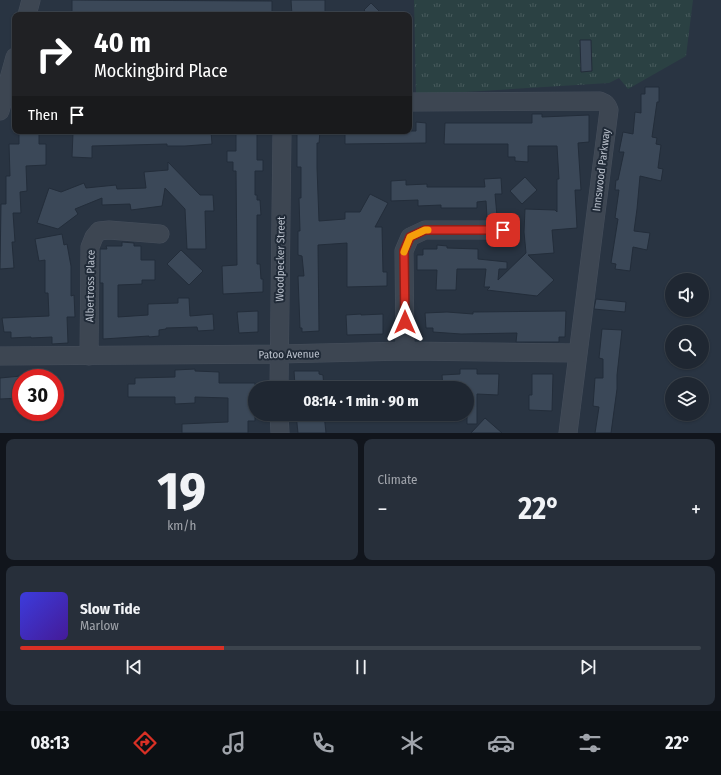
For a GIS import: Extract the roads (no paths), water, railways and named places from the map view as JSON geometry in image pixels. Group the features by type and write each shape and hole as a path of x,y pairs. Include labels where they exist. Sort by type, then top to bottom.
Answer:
{"street":[{"path":"28,12 31,0"},
{"path":"6,106 12,73"},
{"name":"Innswood Parkway","path":"412,102 600,100 605,102 608,106 609,110 568,433"},
{"name":"Woodpecker Street","path":"279,381 282,134"},
{"name":"Albertross Place","path":"88,356 90,247 94,237 99,231 109,230 160,234"},
{"path":"405,351 404,251 410,237 425,230 503,230"},
{"name":"Patoo Avenue","path":"0,356 279,354 405,351 578,353"},
{"path":"279,421 280,433"}]}
